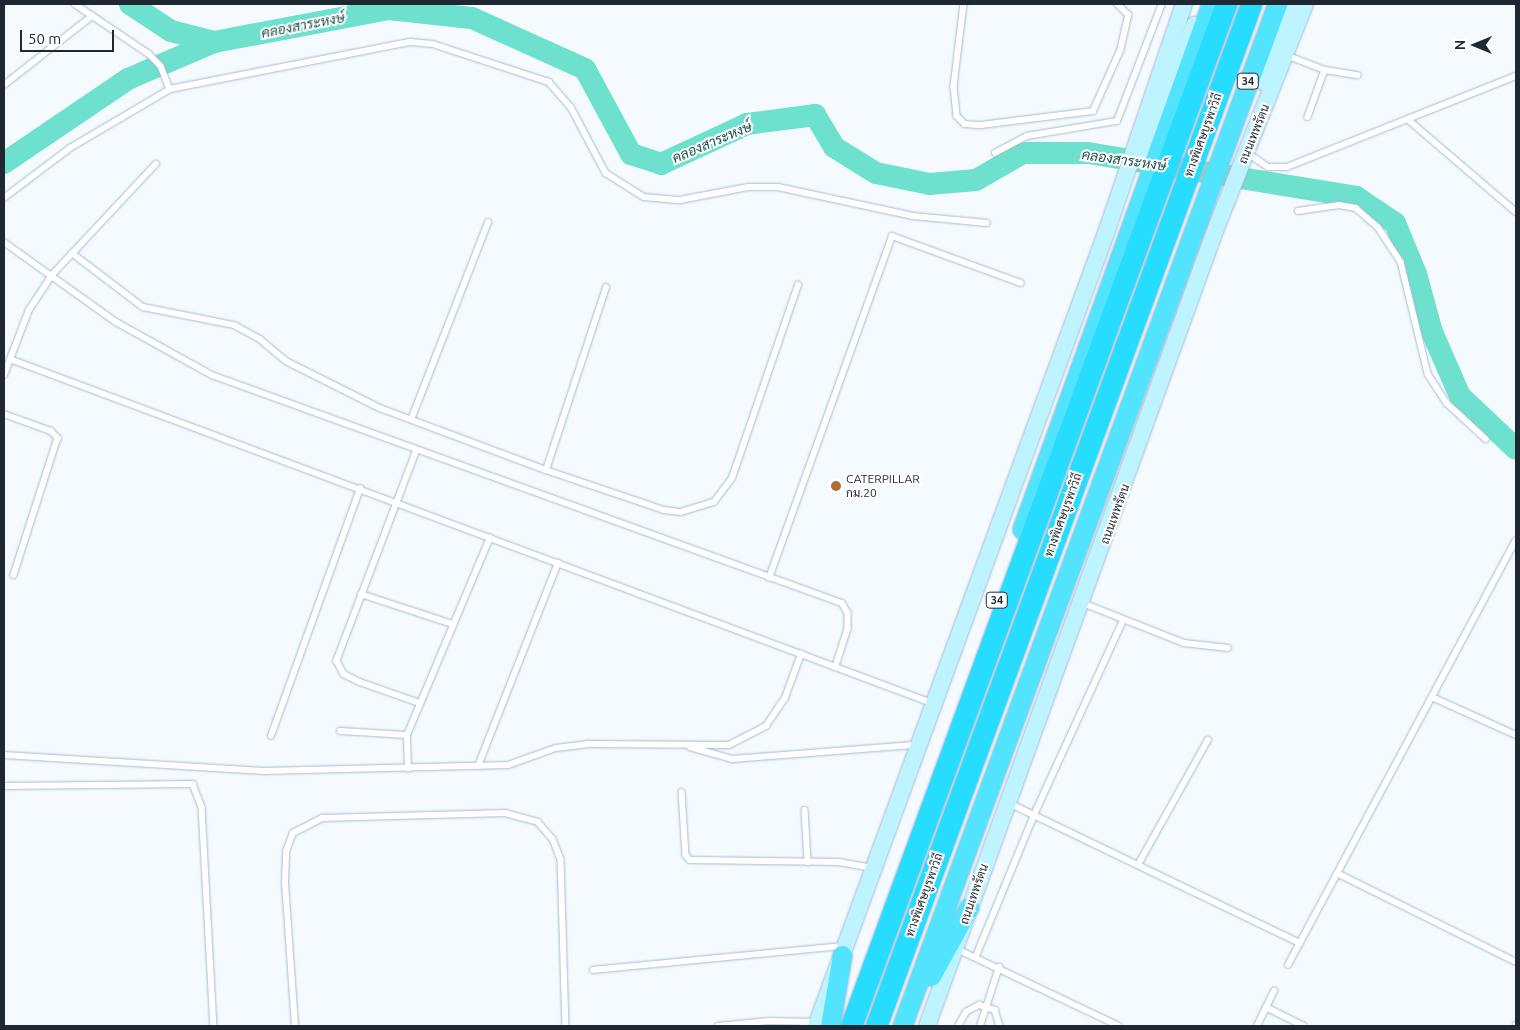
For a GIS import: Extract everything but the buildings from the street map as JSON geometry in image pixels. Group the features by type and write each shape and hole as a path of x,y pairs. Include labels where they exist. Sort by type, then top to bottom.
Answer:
{"highway":[{"name":"34","path":"843,1026 1137,174 1212,4"},
{"name":"ทางพิเศษบูรพาวิถี","path":"851,1026 1226,4"},
{"name":"ทางพิเศษบูรพาวิถี","path":"876,1026 1251,4"},
{"name":"ถนนเทพรัตน","path":"903,1026 1277,4"},
{"path":"903,1026 969,907"},
{"path":"821,1025 843,951"}],"main road":[{"name":"34","path":"1146,151 1182,4"},
{"path":"1146,151 1201,4"},
{"path":"1279,57 1293,4"},
{"path":"1279,57 1305,4"},
{"name":"ถนนเทพรัตน","path":"927,1026 1244,160 1279,57"},
{"name":"34","path":"843,951 1106,234 1137,174"}],"lane":[{"path":"75,4 149,54 161,66 170,89"},
{"path":"964,4 954,87 957,116 965,124 981,125 1093,111 1120,51 1128,15 1117,4"},
{"path":"995,153 1027,136 1117,121 1162,4"},
{"path":"4,85 92,16"},
{"path":"4,198 70,148 170,89 362,49 433,44 549,82 571,107 606,173 644,197 680,200 748,187 778,187 913,216 987,223"},
{"path":"1279,57 1325,70 1358,75"},
{"path":"1308,117 1325,70"},
{"path":"1244,160 1268,167 1287,168 1410,122 1516,76"},
{"path":"1410,122 1516,212"},
{"path":"4,375 29,310 52,275 156,164"},
{"path":"1298,211 1339,205 1356,208 1378,227 1401,262 1428,374 1447,403 1486,439"},
{"path":"411,420 488,222"},
{"path":"769,578 892,236 1021,282"},
{"path":"4,242 116,322 212,375 842,603 848,613 848,629 836,667"},
{"path":"72,253 143,307 234,325 334,388 411,420 546,470 664,510 695,510 714,502 732,478 798,285"},
{"path":"546,470 606,288"},
{"path":"10,359 934,703"},
{"path":"4,414 51,431 58,438 14,575"},
{"path":"417,450 394,502 337,661 344,674 420,703"},
{"path":"271,736 360,489"},
{"path":"408,769 407,735 490,538"},
{"path":"1288,964 1516,541"},
{"path":"478,766 558,563"},
{"path":"362,594 453,624"},
{"path":"1083,603 1123,621 1184,643 1228,648"},
{"path":"976,956 1034,815 1123,621"},
{"path":"4,755 264,771 478,766 527,761 570,745 729,745 766,726 785,698 801,654"},
{"path":"1432,696 1516,735"},
{"path":"340,731 407,735"},
{"path":"1138,865 1208,740"},
{"path":"682,745 732,759 919,745"},
{"path":"4,786 193,784 202,807 214,1026"},
{"path":"682,792 686,855 690,860 808,862 874,868"},
{"path":"1008,802 1300,943"},
{"path":"805,810 808,862"},
{"path":"295,1026 285,883 286,852 293,833 322,818 505,813 538,822 553,839 561,860 566,1026"},
{"path":"1338,873 1516,962"},
{"path":"955,948 999,967 1118,1026"},
{"path":"593,970 843,951"},
{"path":"980,1026 999,967"},
{"path":"1257,1026 1274,991"},
{"path":"958,1026 972,1007 987,1006 998,1014 1000,1026"},
{"path":"1266,1007 1304,1026"},
{"path":"718,1026 769,1020 821,1025"}],"waterway":[{"name":"คลองสาระหงษ์","path":"130,4 171,31 214,42 389,9 472,18 585,69 631,154 661,164 747,124 815,115 834,147 876,173 930,184 976,180 1023,153 1088,153 1356,197 1395,223 1416,274 1432,332 1460,396 1516,449"},
{"path":"4,163 128,79 214,42"}],"place":[{"name":"CATERPILLAR กม.20","path":"836,486"}]}
